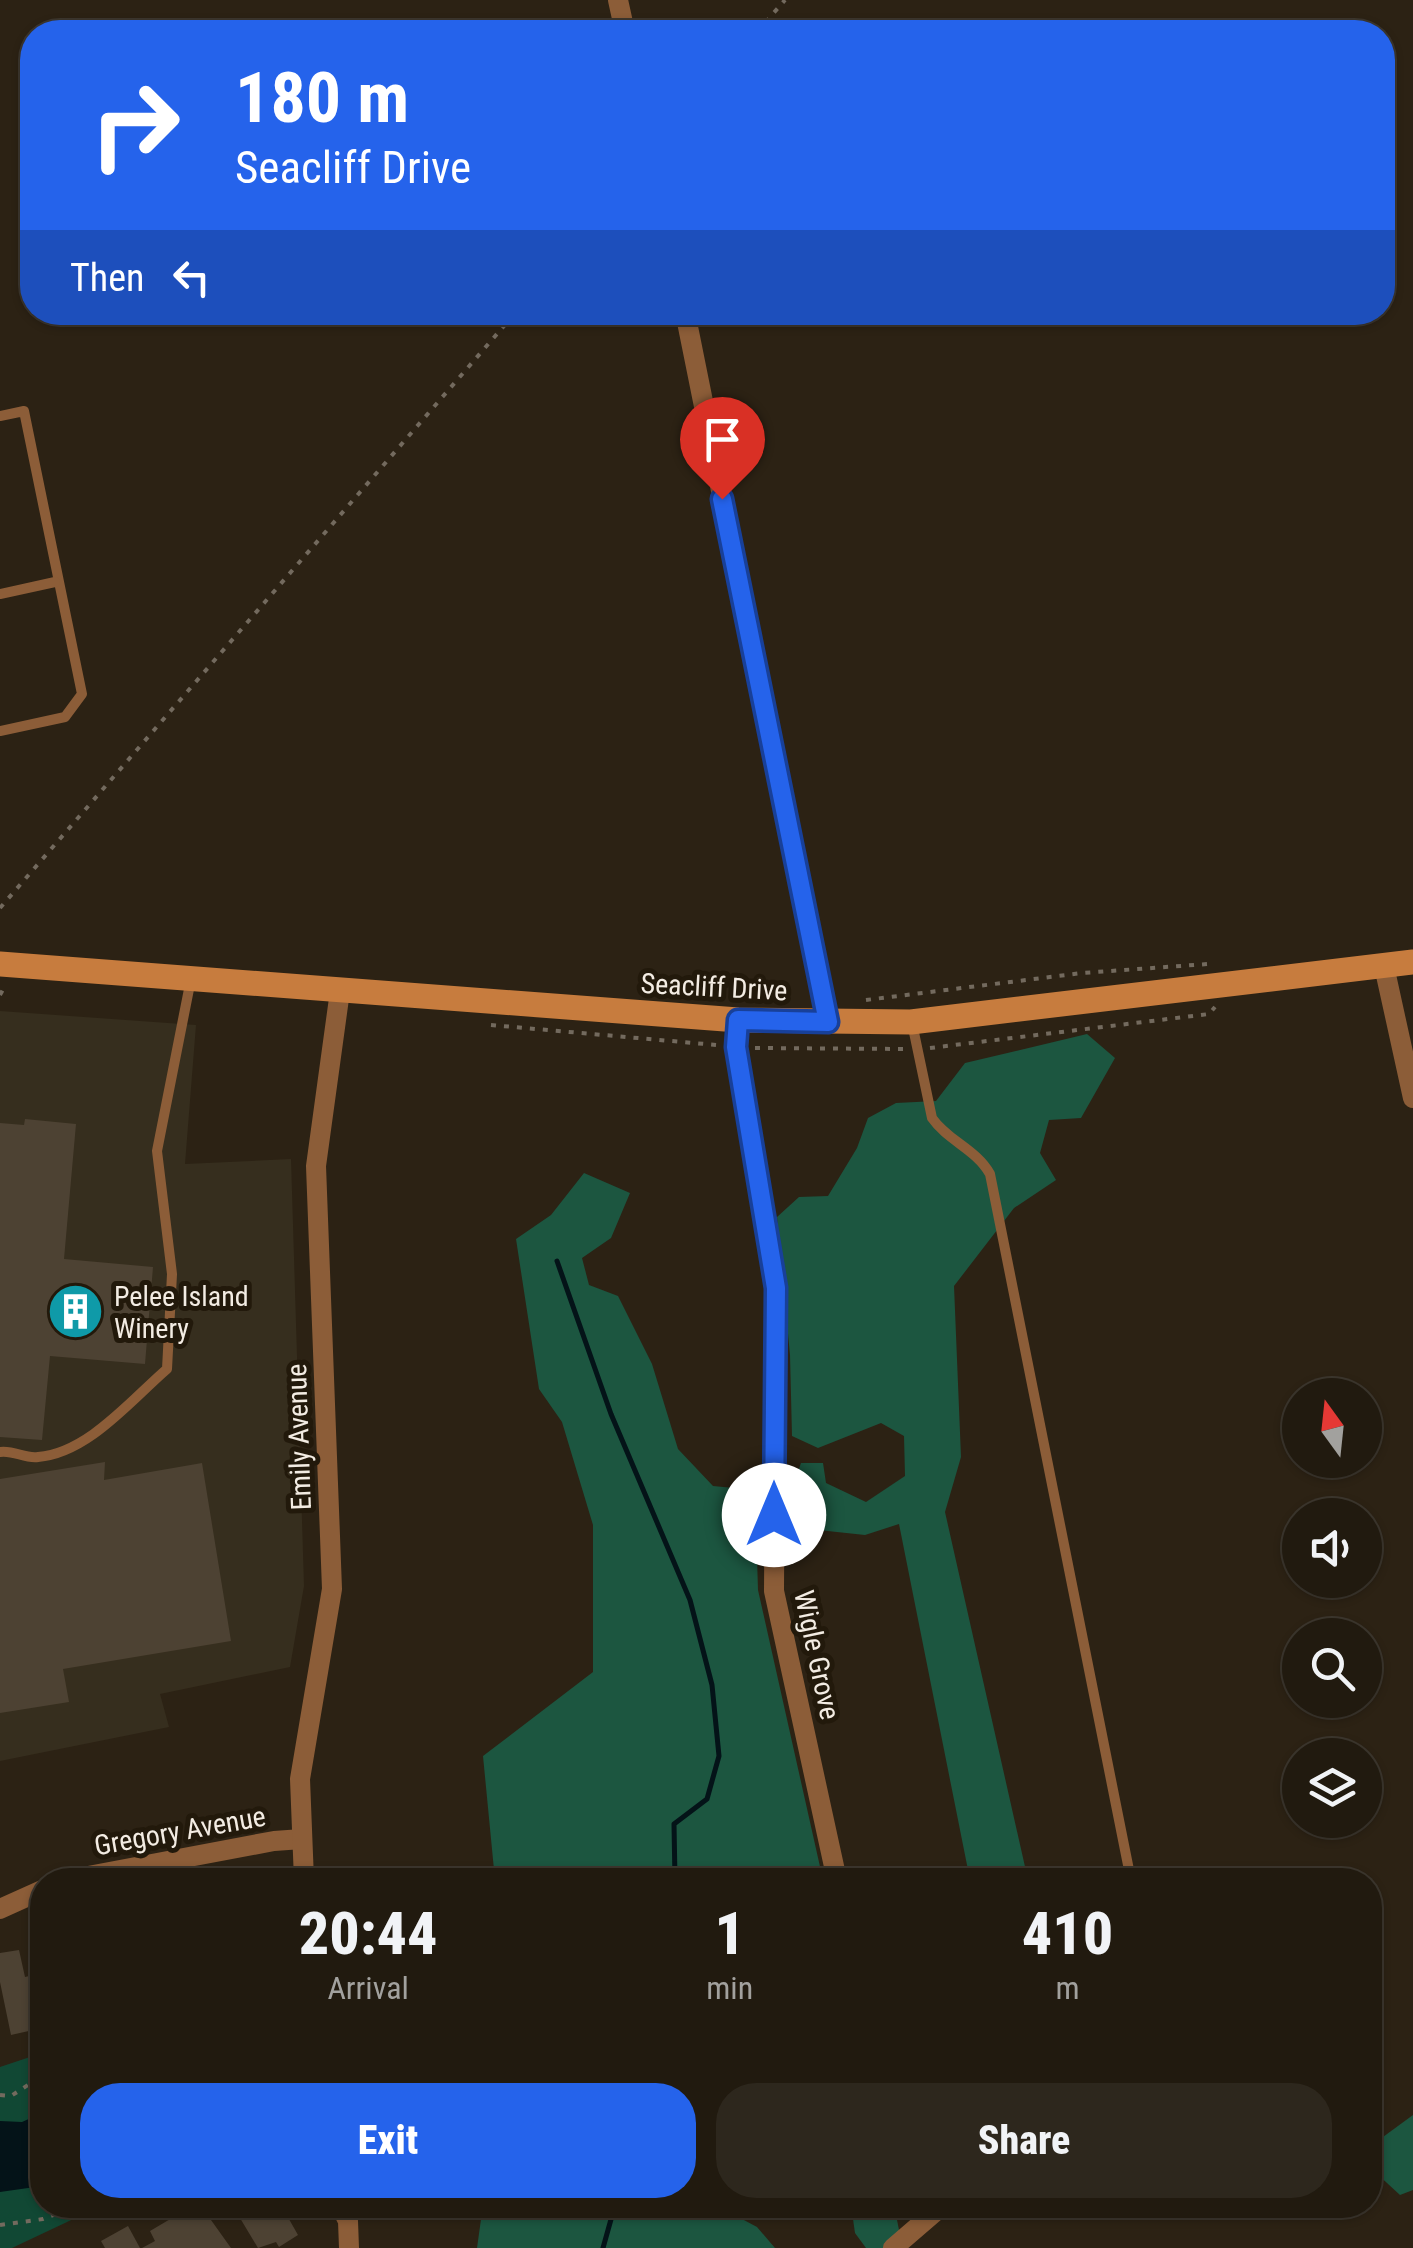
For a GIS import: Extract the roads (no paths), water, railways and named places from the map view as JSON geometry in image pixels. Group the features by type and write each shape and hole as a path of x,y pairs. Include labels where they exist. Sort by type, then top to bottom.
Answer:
{"main road":[{"name":"Seacliff Drive","path":"5,964 738,1020 912,1022 1413,962"}],"street":[{"path":"688,325 828,1022"},
{"path":"1384,966 1413,1098"},
{"name":"Emily Avenue","path":"303,1868 300,1778 332,1589 316,1166 340,991"},
{"name":"Wigle Grove","path":"738,1020 736,1047 776,1288 774,1591 834,1868"},
{"name":"Gregory Avenue","path":"131,1868 274,1841 302,1840"},
{"path":"0,1908 30,1895"},
{"path":"346,2218 348,2248"},
{"path":"892,2248 920,2218"}],"lane":[{"path":"0,416 24,411 55,582 82,694 66,717 0,731"},
{"path":"0,594 55,582"},
{"path":"0,1452 12,1450 34,1458 71,1450 168,1369 172,1274 157,1151 191,976"},
{"path":"912,1022 932,1118 939,1128 982,1160 990,1174 1129,1868"}],"waterway":[{"path":"557,1261 611,1414 690,1600 712,1685 719,1756 707,1799 674,1824 675,1868"},
{"path":"603,2248 611,2218"}],"place":[{"name":"Pelee Island Winery","path":"75,1312"}]}
